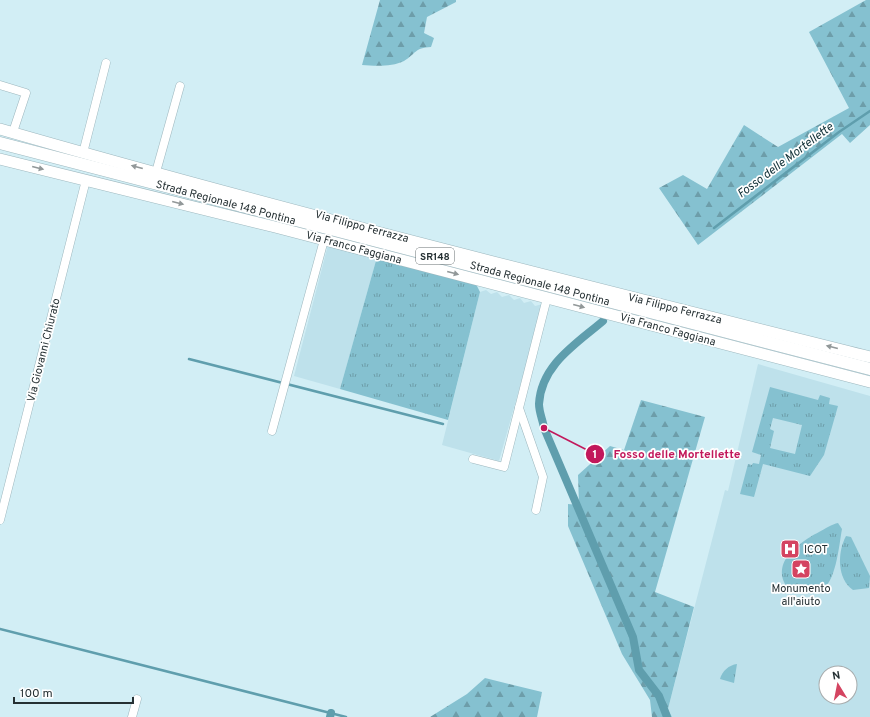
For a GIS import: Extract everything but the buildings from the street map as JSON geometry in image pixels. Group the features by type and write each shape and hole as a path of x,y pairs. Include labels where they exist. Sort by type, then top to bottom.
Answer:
{"main road":[{"name":"Strada Regionale 148 Pontina","path":"0,143 870,369"}],"street":[{"path":"83,153 106,63"},
{"path":"0,85 26,93 13,132"},
{"path":"156,172 180,86"},
{"name":"Via Filippo Ferrazza","path":"0,129 83,153 870,357"},
{"name":"Via Franco Faggiana","path":"0,159 324,240 870,382"},
{"name":"Via Giovanni Chiurato","path":"0,520 86,180"},
{"path":"272,431 324,240"},
{"path":"473,459 504,467 518,408 548,298"},
{"path":"518,408 543,477 536,510"},
{"path":"132,717 137,699"}],"shaded area":[{"path":"328,245 377,257 340,389 294,376"},
{"path":"486,290 491,294 497,292 502,297 509,295 514,300 520,298 524,303 531,301 535,306 543,304 499,461 442,445 480,292"},
{"name":"ICOT","path":"758,364 870,396 870,717 672,717 668,709 725,490 728,491"}],"green space":[{"path":"380,0 456,0 456,2 427,17 424,33 434,38 431,47 421,48 399,63 378,66 362,65"},
{"path":"866,0 870,0 870,125 850,143 842,134 698,245 659,188 683,175 707,189 744,125 778,147 849,108 809,32"},
{"path":"377,257 476,284 480,292 448,420 340,389"},
{"path":"770,387 818,400 820,395 830,398 829,404 838,406 824,455 810,476 763,464 754,497 740,494 748,464 759,464 761,455 752,452","holes":["773,418 802,425 795,454 770,448 774,431 770,429"]},
{"path":"641,400 705,417 655,592 694,607 668,709 672,717 652,717 650,700 622,654 568,526 568,504 579,505 578,475 610,446 624,450"},
{"path":"838,523 842,529 836,564 825,588 819,591 808,592 790,591 784,581 782,572 783,564 788,556 794,549 810,537 831,525"},
{"path":"846,536 851,537 870,576 869,588 853,590 848,585 841,573 841,550"},
{"path":"737,664 734,683 720,679 722,673 726,669"},
{"path":"485,678 542,692 537,717 430,717 467,694"}],"waterway":[{"name":"Fosso delle Mortellette","path":"714,228 839,132 870,111"},
{"name":"Fosso delle Mortellette","path":"603,321 571,347 553,367 541,390 539,404 544,428 633,637 639,670 659,696 667,717"},
{"path":"189,359 443,424"},
{"path":"0,629 346,717"},
{"path":"330,717 331,713"}],"place":[{"name":"Fosso delle Mortellette","path":"544,428"},
{"name":"ICOT","path":"790,549"},
{"name":"Monumento all'aiuto","path":"801,569"}]}
